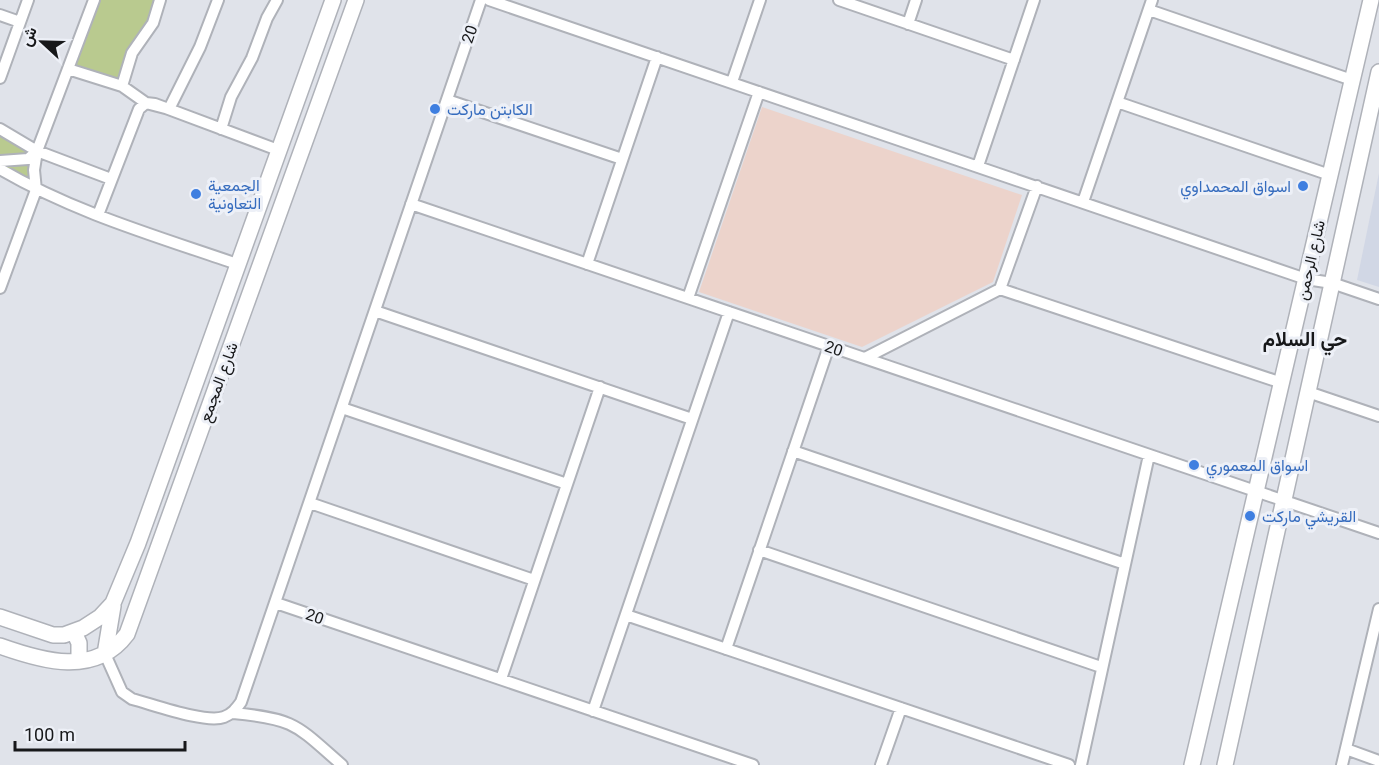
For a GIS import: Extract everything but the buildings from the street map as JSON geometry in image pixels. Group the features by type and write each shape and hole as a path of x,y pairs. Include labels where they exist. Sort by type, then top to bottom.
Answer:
{"street":[{"path":"0,78 28,0"},
{"path":"0,288 5,260 36,190 34,170 37,151 93,0"},
{"path":"122,86 132,53 153,23 160,0"},
{"path":"169,109 200,47 218,0"},
{"path":"221,129 231,98 252,58 267,18 277,0"},
{"name":"شارع المجمع","path":"74,632 92,623 113,603 138,543 245,239 333,0"},
{"name":"شارع المجمع","path":"0,646 46,661 79,661 105,654 121,642 130,626 356,0"},
{"name":"20","path":"481,0 276,603 753,765"},
{"path":"489,0 1306,279 1332,283 1379,299"},
{"path":"732,82 760,0"},
{"path":"839,0 1014,60"},
{"path":"908,24 916,0"},
{"path":"978,166 1034,0"},
{"name":"شارع الرحمن","path":"1192,765 1371,0"},
{"path":"1083,202 1150,5 1352,80"},
{"path":"0,15 20,22"},
{"path":"587,264 657,57"},
{"path":"68,69 122,86 146,103 169,109 278,150"},
{"name":"شارع الرحمن","path":"1225,765 1379,72"},
{"path":"688,298 759,92"},
{"path":"447,100 622,159"},
{"path":"1117,102 1330,175"},
{"path":"98,215 140,109 146,103"},
{"path":"0,129 37,151 111,179"},
{"path":"0,161 28,159 37,151"},
{"path":"0,169 36,190 98,215 237,264"},
{"path":"865,358 1000,289 1037,186"},
{"name":"20","path":"411,204 1284,500"},
{"path":"245,239 267,246"},
{"path":"1000,289 1282,383"},
{"path":"375,311 692,419"},
{"path":"593,711 729,312"},
{"path":"726,648 829,346"},
{"path":"501,679 600,387"},
{"path":"1308,392 1379,417"},
{"path":"342,408 567,484"},
{"path":"793,451 1125,564"},
{"path":"1081,765 1149,454"},
{"path":"1284,500 1379,533"},
{"path":"310,503 534,580"},
{"path":"759,550 1101,666"},
{"path":"113,603 105,654 122,692 132,699 207,718 222,719 233,713 241,702 276,603"},
{"path":"1342,765 1375,650 1379,609"},
{"path":"626,615 1069,765"},
{"path":"0,616 53,635 74,632 80,649 79,661"},
{"path":"881,765 901,708"},
{"path":"233,713 289,721 309,734 342,765"},
{"path":"1346,749 1379,760"}],"shaded area":[{"path":"762,107 1022,195 993,282 862,347 699,292"},
{"path":"1379,173 1379,287 1357,280"}],"green space":[{"path":"94,0 160,0 122,86 68,69"},
{"path":"0,129 37,151 36,190 0,169"}],"place":[{"name":"الكابتن ماركت","path":"435,109"},
{"name":"اسواق المحمداوي","path":"1303,186"},
{"name":"الجمعية التعاونية","path":"196,194"},
{"name":"اسواق المعموري","path":"1194,465"},
{"name":"القريشي ماركت","path":"1250,516"}],"district":[{"name":"حي السلام","path":"1305,339"}]}
